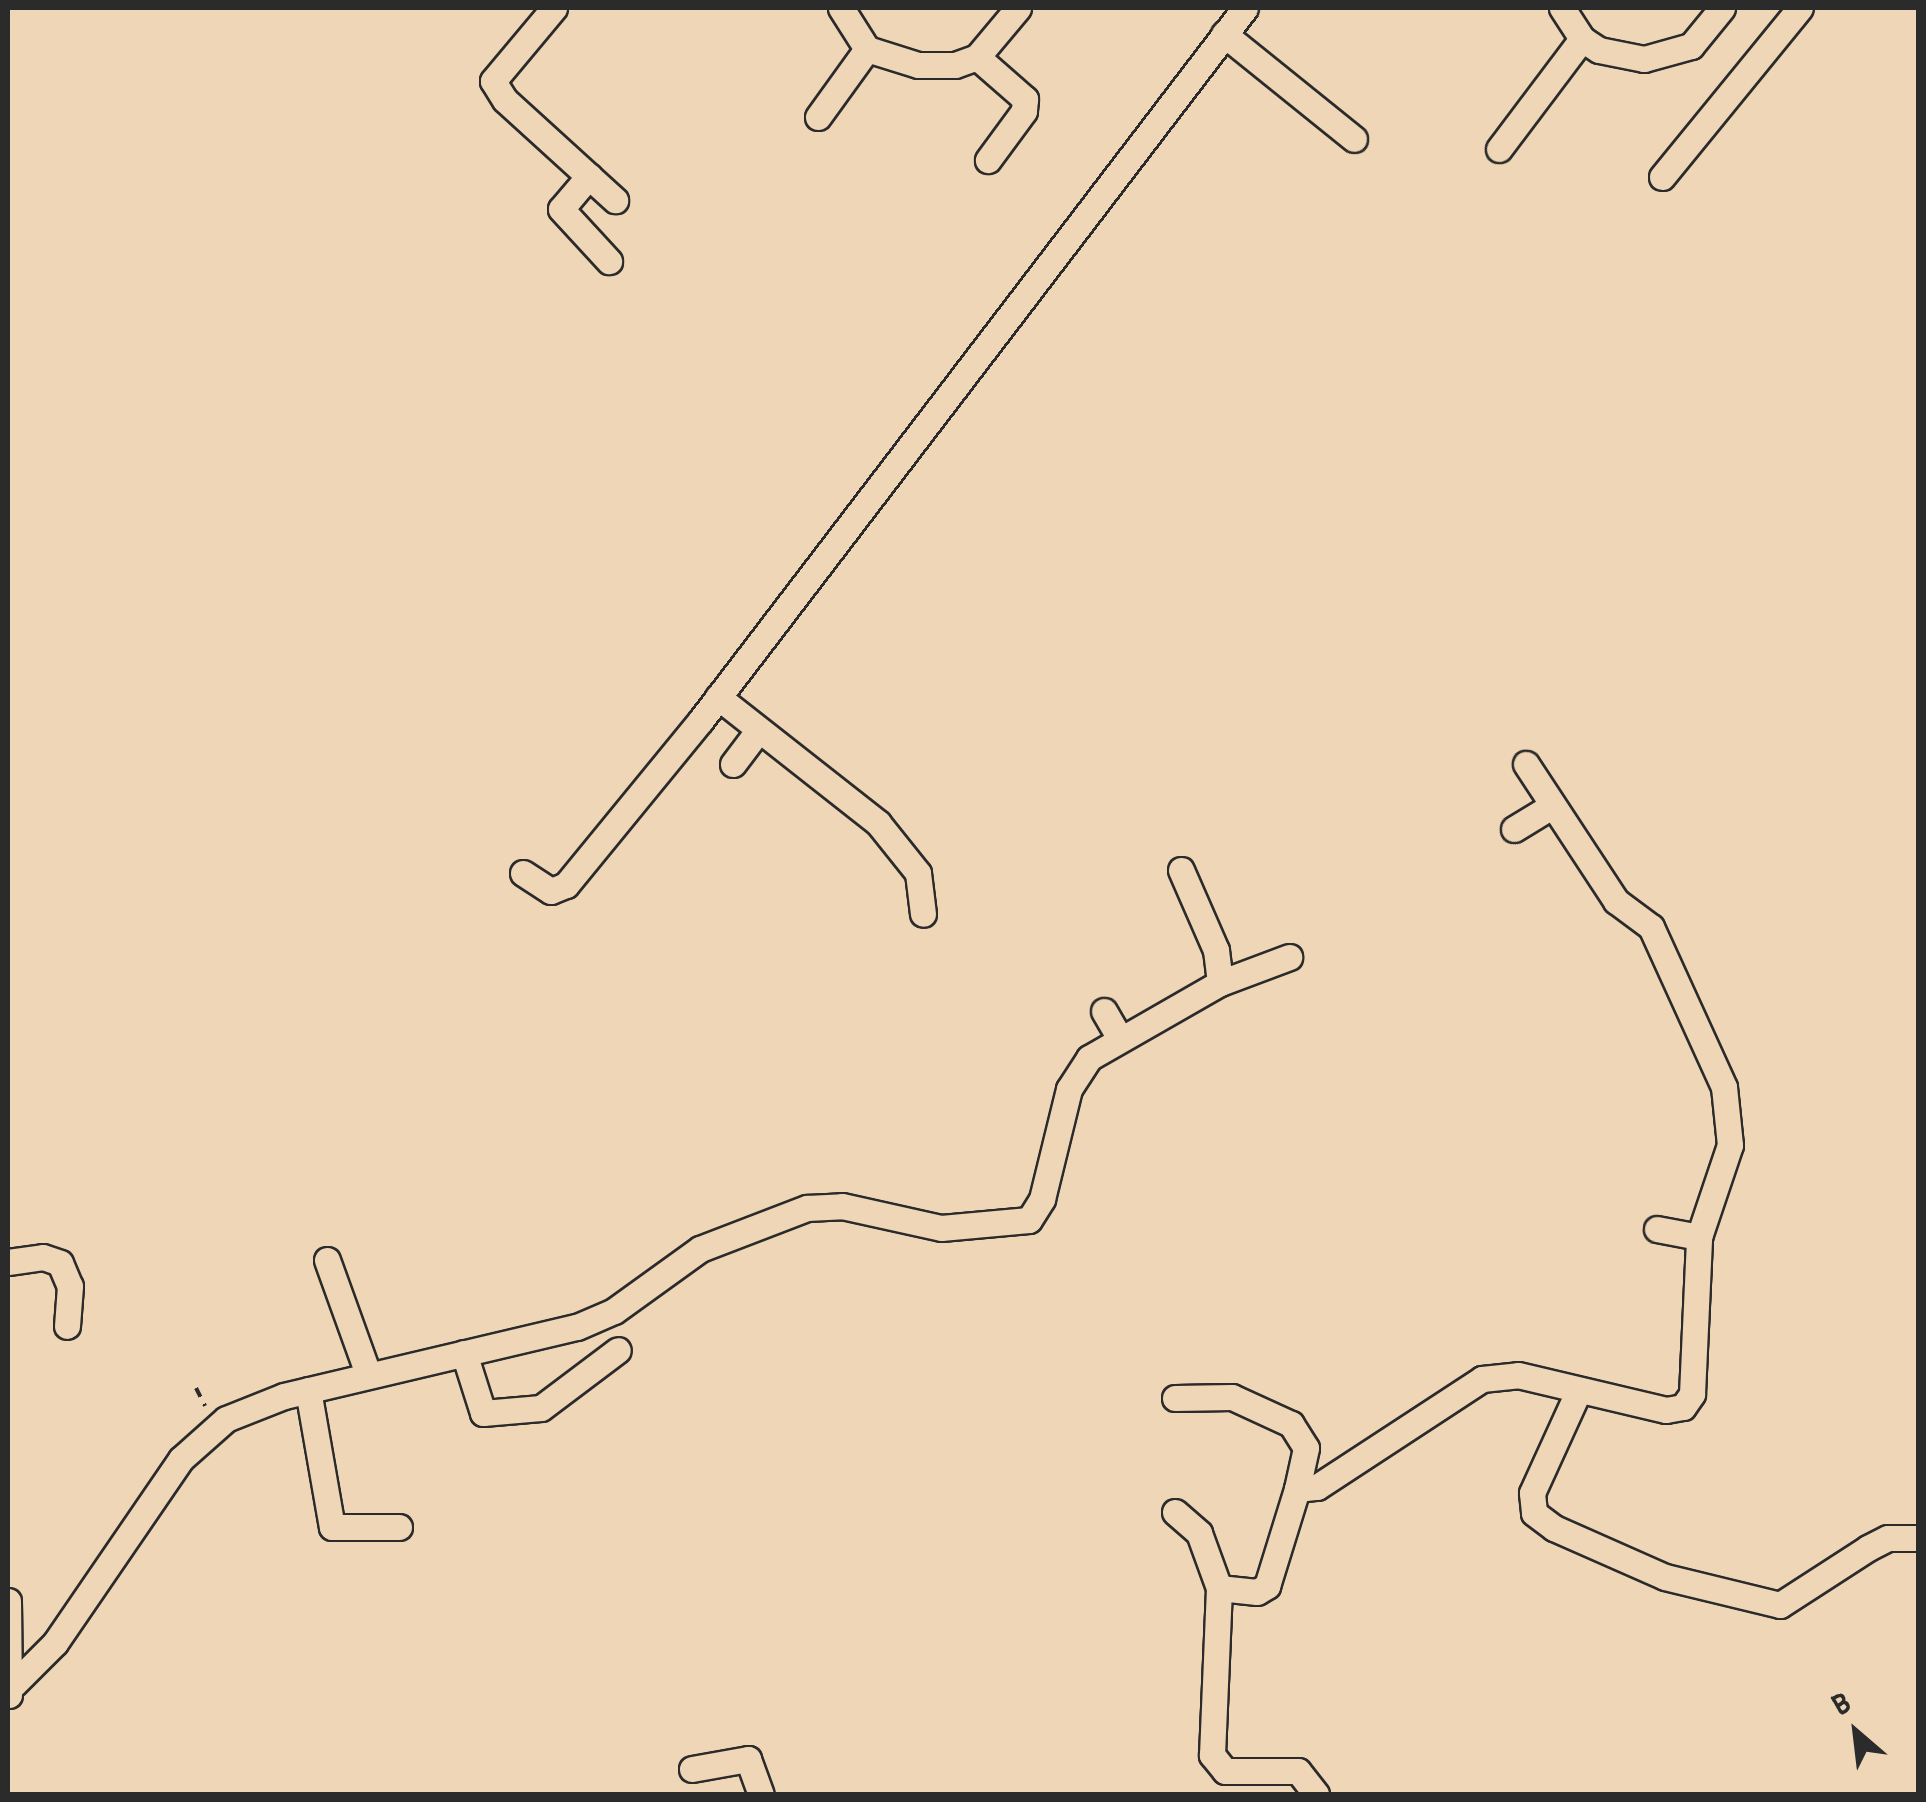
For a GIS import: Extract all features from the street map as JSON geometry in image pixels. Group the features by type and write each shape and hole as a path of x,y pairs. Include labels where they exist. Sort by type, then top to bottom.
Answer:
{"street":[{"path":"554,8 493,81 505,100 616,200"},
{"path":"841,8 867,50 918,65 956,65 978,57 1018,8"},
{"path":"524,873 551,890 566,885 718,697 1245,8"},
{"path":"1562,8 1582,39 1617,57 1660,58 1692,46 1722,8"},
{"path":"1662,178 1800,8"},
{"path":"1224,34 1354,139"},
{"path":"1499,149 1582,39"},
{"path":"818,117 867,50"},
{"path":"978,57 1025,99 1024,111 988,160"},
{"path":"589,176 560,209 609,261"},
{"path":"718,697 890,836 918,874 923,914"},
{"path":"732,764 758,731"},
{"path":"1297,1488 1316,1487 1482,1379 1518,1374 1578,1392 1666,1410 1688,1404 1699,1237 1730,1145 1724,1087 1650,927 1616,900 1550,808 1526,764"},
{"path":"1514,829 1550,808"},
{"path":"1182,870 1216,950 1220,983"},
{"path":"9,1693 55,1643 200,1438 226,1419 308,1390 596,1319 700,1249 807,1208 842,1206 941,1228 1030,1220 1042,1199 1078,1070 1118,1035 1220,983 1289,957"},
{"path":"1104,1011 1118,1035"},
{"path":"1658,1230 1699,1237"},
{"path":"8,1262 43,1256 60,1263 70,1286 67,1326"},
{"path":"327,1260 368,1374"},
{"path":"464,1353 475,1404 483,1413 541,1408 618,1350"},
{"path":"308,1390 332,1527 399,1526"},
{"path":"1578,1392 1532,1493 1534,1512 1554,1528 1665,1577 1780,1605 1878,1543 1918,1538"},
{"path":"1175,1398 1232,1396 1282,1417 1304,1438 1297,1488 1267,1586 1218,1588"},
{"path":"1175,1512 1199,1533 1218,1588 1216,1766 1298,1771 1316,1794"},
{"path":"8,1606 9,1693"},
{"path":"692,1768 748,1759 761,1794"}]}
